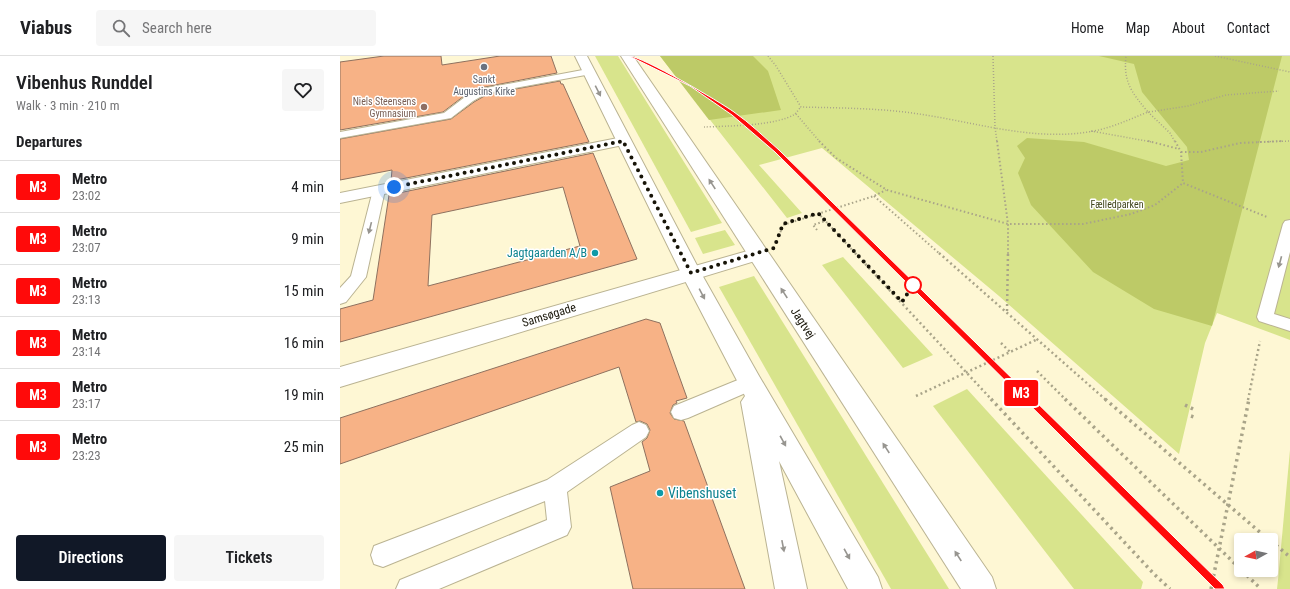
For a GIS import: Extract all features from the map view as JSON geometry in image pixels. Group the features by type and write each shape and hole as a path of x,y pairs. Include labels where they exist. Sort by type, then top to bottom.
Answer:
{"street":[{"name":"Jagtvej","path":"627,56 980,589"},
{"path":"584,64 691,273 750,383 866,589"},
{"path":"340,198 623,141"},
{"name":"Samsøgade","path":"340,377 758,254"},
{"path":"750,383 791,589"}],"lane":[{"path":"340,135 447,116 472,95 584,64"},
{"path":"340,298 358,277 379,190"},
{"path":"1290,225 1265,317 1290,325"},
{"path":"680,412 750,383"},
{"path":"383,555 555,487 639,431"},
{"path":"409,589 559,527 555,487"}],"path":[{"path":"768,56 776,66 801,107"},
{"path":"993,56 995,127 1008,224 1007,311"},
{"path":"1126,56 1124,71 1130,91 1148,112 1170,133 1181,152 1183,183"},
{"path":"1215,56 1290,72"},
{"path":"801,107 849,108 918,114 1037,133 1079,133 1112,126 1148,112 1188,106 1226,95 1279,91"},
{"path":"677,130 769,121 796,114 801,107"},
{"path":"796,114 812,135 836,158 886,190 1008,224 1083,224 1131,214 1155,205 1183,183"},
{"path":"1088,131 1135,138 1179,149"},
{"path":"1181,152 1201,152 1240,143 1290,141"},
{"path":"1183,183 1290,225"},
{"path":"758,254 774,248 783,224 874,196 886,190"},
{"path":"874,196 1260,533"},
{"path":"818,213 1154,574 1170,589"},
{"path":"817,230 813,225 825,221"},
{"path":"1211,589 1265,317"},
{"path":"916,396 1038,339"},
{"path":"1001,343 1010,352"},
{"path":"1037,371 1261,589"},
{"path":"1185,405 1195,410"},
{"path":"1278,547 1290,557"}],"green space":[{"path":"595,56 618,56 722,223 691,232"},
{"name":"Fælledparken","path":"660,56 1290,56 1290,340 1217,313 1205,343 1179,454 999,296 822,148 759,165 802,213 787,218"},
{"path":"660,56 753,56 768,71 781,110 709,120"},
{"path":"1099,56 1282,56 1212,326 1154,309 1093,272 1031,205 1018,173 1025,158 1017,146 1027,138 1084,142 1166,166 1189,160 1187,147 1142,92 1134,64"},
{"path":"725,230 735,245 703,254 695,238"},
{"path":"843,257 933,355 903,368 822,265"},
{"path":"754,276 949,589 891,589 719,287"},
{"path":"967,389 1143,582 1141,589 1074,589 933,406"},
{"path":"1290,450 1290,589 1277,589 1278,580"}],"building":[{"name":"Niels Steensens Gymnasium","path":"384,56 441,56 442,65 500,56 551,56 557,73 480,88 464,96 443,112 340,130 340,62"},
{"path":"560,81 561,84 563,84 589,142 391,181 392,170 340,180 340,139 451,119 474,102 488,94"},
{"name":"Jagtgaarden A/B","path":"593,153 637,259 340,342 340,309 373,300 389,195","holes":["563,187 580,246 428,286 432,215"]},
{"path":"646,319 660,323 687,398 676,401 677,403 673,405 670,413 674,419 684,421 745,589 633,589 610,487 650,471 642,442 647,438 650,430 647,424 640,421 636,422 619,367 340,464 340,418"}],"metro line":[{"name":"M3","path":"631,56 691,85 734,114 777,151 1219,589"}],"place":[{"name":"Sankt Augustins Kirke","path":"484,67"},
{"name":"Niels Steensens Gymnasium","path":"424,107"},
{"name":"Jagtgaarden A/B","path":"595,253"},
{"name":"Vibenshuset","path":"660,493"}],"route":[{"path":"394,187 623,141 691,273 774,248 783,224 818,213 902,302 913,285"}]}
